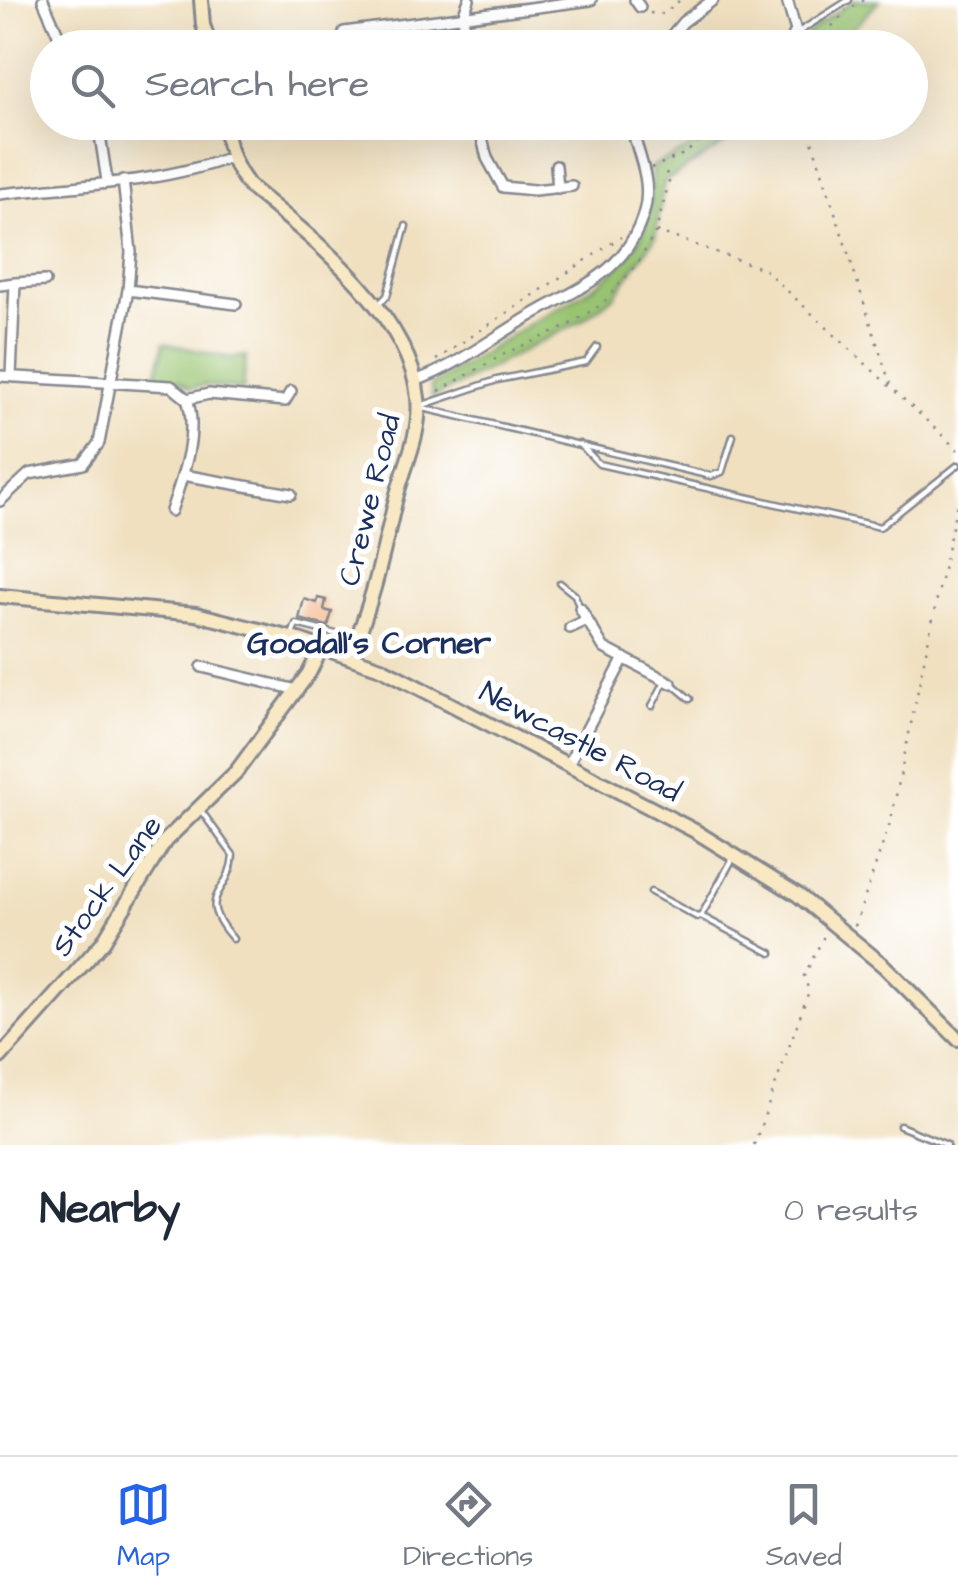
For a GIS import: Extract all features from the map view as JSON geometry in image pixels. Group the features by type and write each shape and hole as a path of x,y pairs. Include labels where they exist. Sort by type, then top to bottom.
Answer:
{"main road":[{"path":"197,2 206,30"},
{"name":"Crewe Road","path":"228,140 231,157 250,187 350,271 376,307 415,381 418,403 413,444 379,577 350,656"},
{"name":"Newcastle Road","path":"0,596 196,614 322,647 408,680 569,763 734,855 832,920 958,1039"},
{"name":"Stock Lane","path":"0,1057 103,942 165,841 236,772 297,690 322,647"}],"street":[{"path":"43,0 56,30"},
{"path":"465,30 463,16 468,0"},
{"path":"359,30 591,0"},
{"path":"676,30 713,0"},
{"path":"787,0 802,30"},
{"path":"101,140 107,182"},
{"path":"482,140 487,158 503,186 514,190 572,186"},
{"path":"415,381 466,357 526,318 582,290 610,267 644,212 647,190 635,140"},
{"path":"0,194 123,180 209,165 231,157"},
{"path":"556,166 558,188"},
{"path":"0,501 29,474 41,469 72,468 91,456 100,443 128,290 131,252 123,180"},
{"path":"0,284 44,281"},
{"path":"15,283 5,376 172,386 187,399 192,417 183,475 171,511"},
{"path":"128,290 236,304"},
{"path":"187,399 209,394 284,401 291,390"},
{"path":"183,475 291,494"},
{"path":"580,608 598,642 668,681"},
{"path":"570,628 586,621"},
{"path":"569,763 624,658"},
{"path":"202,667 297,690"}],"lane":[{"path":"804,30 849,0"},
{"path":"376,307 387,296 406,226"},
{"path":"418,403 497,380 586,362 597,348"},
{"path":"418,403 712,476 722,472 733,436"},
{"path":"580,444 594,460 609,466 880,527 958,465"},
{"path":"560,583 575,595 580,608"},
{"path":"291,638 296,624 357,639"},
{"path":"652,706 668,681 690,699"},
{"path":"199,808 233,855 214,907 216,920 232,938"},
{"path":"701,916 734,855"},
{"path":"651,892 771,953"},
{"path":"900,1126 948,1145"}],"path":[{"path":"637,4 648,13 664,14 680,0"},
{"path":"825,30 840,22 845,10 864,0"},
{"path":"644,170 686,153 700,140"},
{"path":"812,140 892,391"},
{"path":"418,403 508,352 564,328 602,304 638,263 656,231 670,178 661,166"},
{"path":"409,364 428,366 636,230"},
{"path":"656,231 764,269 958,450"},
{"path":"851,936 891,820 958,498"},
{"path":"754,1145 809,991 804,976 832,920"}],"green space":[{"path":"854,0 880,0 852,30 814,28"},
{"path":"698,140 731,140 664,182 655,238 614,296 581,321 432,398 431,386 579,296 620,265 646,225 652,199 651,167 687,150"},
{"path":"164,343 231,358 246,356 243,390 206,385 191,388 180,381 156,376"}],"building":[{"path":"318,598 326,600 324,610 332,612 328,626 299,619 304,599 317,603"}],"district":[{"name":"Goodall's Corner","path":"369,643"}]}
